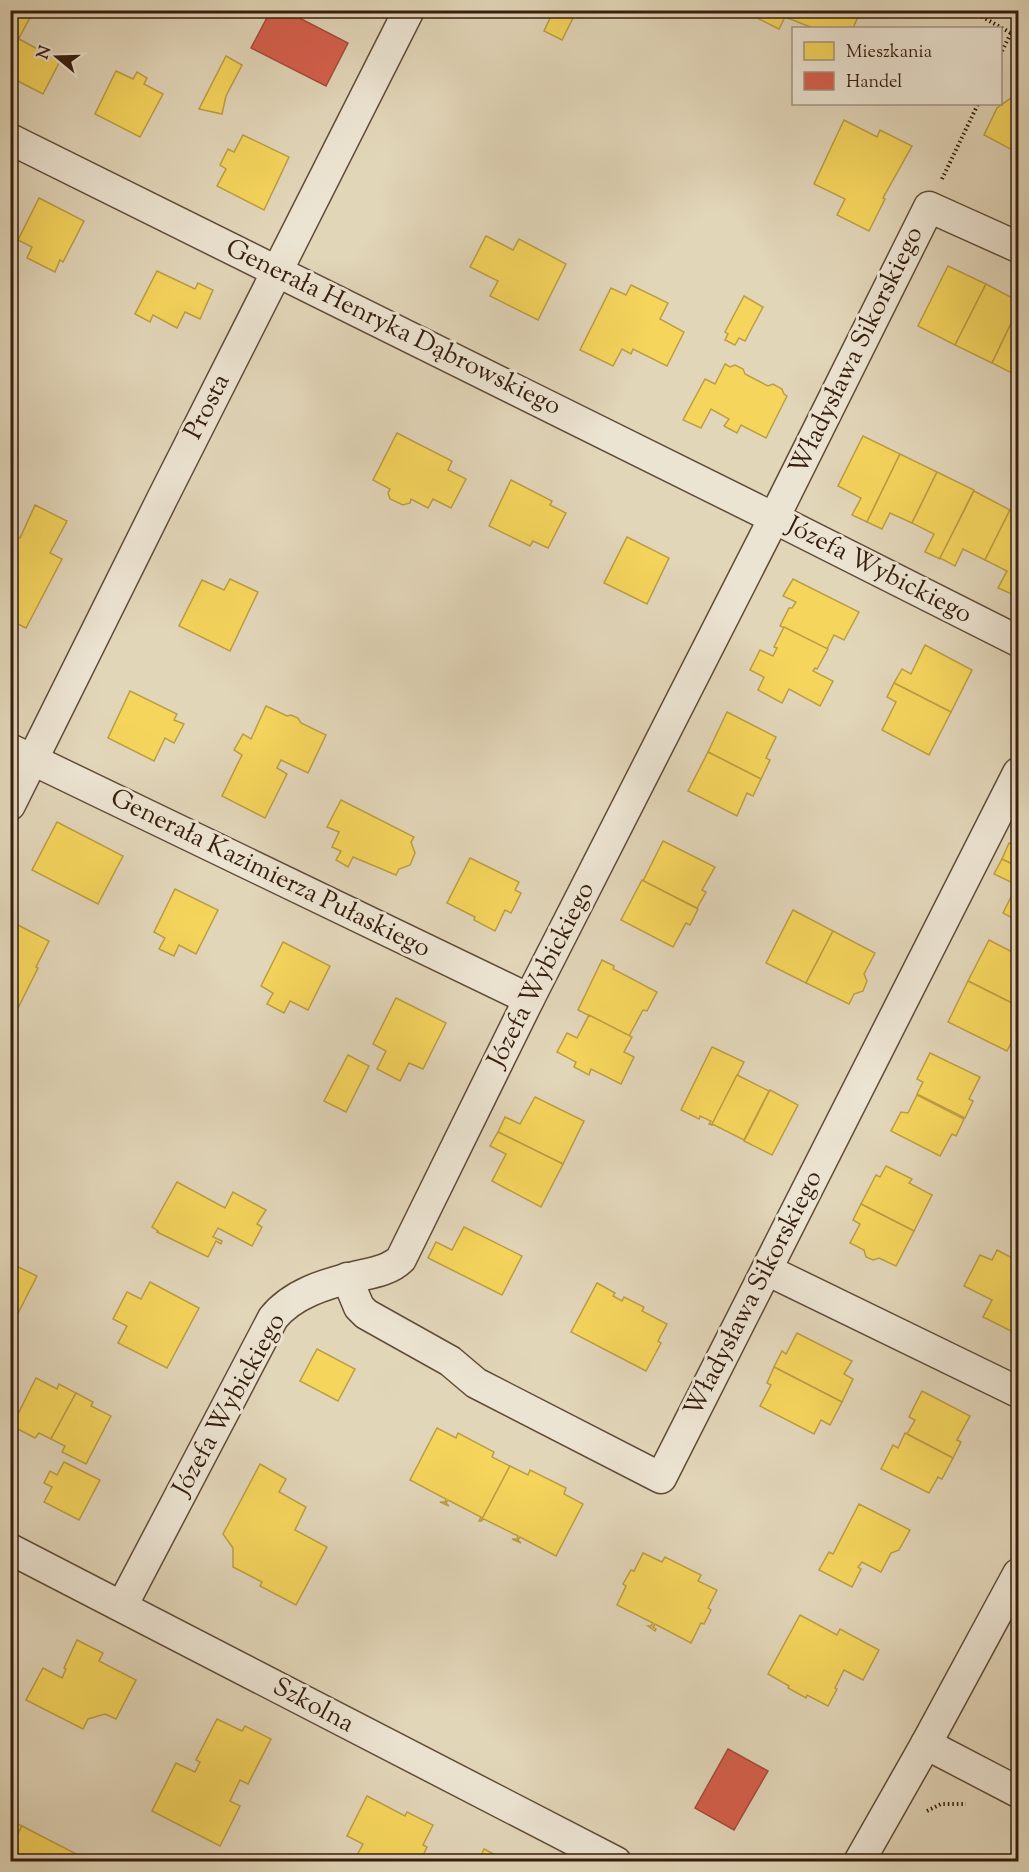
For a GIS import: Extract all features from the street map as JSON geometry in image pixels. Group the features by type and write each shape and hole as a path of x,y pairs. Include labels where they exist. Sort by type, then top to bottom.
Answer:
{"street":[{"name":"Prosta","path":"10,805 22,755 277,271 409,10"},
{"name":"Generała Henryka Dąbrowskiego","path":"10,139 774,518"},
{"name":"Władysława Sikorskiego","path":"774,518 929,207 1018,247"},
{"name":"Józefa Wybickiego","path":"122,1606 273,1318 281,1308 300,1295 347,1278 381,1270 396,1264 401,1259 529,999 774,518 1018,641"},
{"name":"Generała Kazimierza Pułaskiego","path":"22,755 529,999"},
{"name":"Władysława Sikorskiego","path":"347,1278 359,1307 375,1320 450,1361 476,1383 661,1478 1018,773"},
{"path":"767,1270 1018,1392"},
{"name":"Szkolna","path":"10,1549 616,1862"},
{"path":"858,1862 926,1744 1018,1574"},
{"path":"926,1744 1018,1792"}],"path":[{"path":"970,10 1000,27"},
{"path":"1002,28 1018,37"},
{"path":"1002,51 1011,33"},
{"path":"929,207 978,105"}],"building: Mieszkania":[{"path":"10,10 34,10 10,55"},
{"path":"554,10 577,10 562,40 544,31"},
{"path":"756,10 861,10 853,27 810,27 785,17 779,29 753,16"},
{"path":"19,39 60,61 43,94 10,77 10,55"},
{"path":"226,56 242,65 226,96 222,114 199,109"},
{"path":"116,71 133,79 137,72 147,78 144,84 163,94 140,137 95,114"},
{"path":"1018,93 1018,153 984,135 997,108"},
{"path":"844,120 877,137 880,130 912,146 883,198 885,199 869,231 837,215 845,199 814,184"},
{"path":"243,135 289,157 264,210 217,186 226,169 220,165 228,149 234,152"},
{"path":"39,198 84,221 63,262 60,260 55,272 27,258 32,247 18,240"},
{"path":"486,236 513,250 519,239 566,264 538,320 490,296 498,281 470,267"},
{"path":"948,266 986,284 955,345 918,326"},
{"path":"157,271 195,289 198,283 213,290 200,319 185,312 177,328 153,315 150,322 135,314"},
{"path":"986,284 1018,301 1018,309 992,363 955,345"},
{"path":"631,285 668,303 660,319 684,332 667,366 633,349 631,354 622,349 613,366 580,350 611,288 626,295"},
{"path":"744,296 763,307 745,341 739,338 735,345 725,340 728,334 725,332"},
{"path":"1018,309 1018,376 992,363"},
{"path":"725,364 743,369 745,374 768,386 773,384 782,389 787,396 766,438 741,425 737,433 724,426 729,419 711,409 701,428 683,420 705,379 715,384"},
{"path":"397,433 452,461 448,470 466,479 451,508 433,499 428,508 411,499 410,503 403,505 390,499 388,493 390,489 373,480"},
{"path":"863,436 900,454 867,522 852,515 861,498 838,486"},
{"path":"900,454 937,472 912,523 890,513 882,529 867,522"},
{"path":"937,472 974,490 940,559 925,552 934,534 912,523"},
{"path":"511,480 552,501 550,505 566,513 548,548 533,541 530,546 489,526"},
{"path":"974,491 1010,510 985,560 963,549 955,566 940,558"},
{"path":"35,505 67,521 50,553 62,559 26,628 10,620 10,533 20,538"},
{"path":"1010,510 1018,514 1018,586 1014,595 998,588 1007,571 985,560"},
{"path":"627,537 669,558 647,604 604,583"},
{"path":"230,579 258,592 230,651 179,626 202,580 224,590"},
{"path":"793,579 859,612 844,640 834,635 827,649 780,626 789,608 792,608 796,602 783,596"},
{"path":"784,627 828,649 817,669 813,671 833,681 820,706 789,689 782,703 758,690 764,677 750,670 760,650 773,656 777,648 774,647"},
{"path":"925,645 972,670 951,712 894,683 902,669 911,674"},
{"path":"894,683 951,712 929,755 882,730 896,702 887,697"},
{"path":"130,691 177,714 174,720 184,724 174,743 165,738 154,761 108,738"},
{"path":"266,706 287,716 298,718 301,723 326,735 308,773 281,760 277,768 287,774 265,818 222,796 242,755 234,750 243,734 251,739"},
{"path":"727,712 776,737 766,758 770,760 761,779 708,752"},
{"path":"708,752 761,779 753,796 747,793 737,816 688,791"},
{"path":"341,800 414,837 411,842 415,853 410,865 399,869 396,875 353,857 348,867 336,860 341,851 332,847 339,832 327,827"},
{"path":"57,822 123,856 98,904 32,870"},
{"path":"663,841 715,867 702,890 706,892 697,908 643,881"},
{"path":"1009,843 1018,848 1018,867 1002,859"},
{"path":"470,858 519,882 515,890 521,893 511,913 505,910 495,931 474,920 475,917 447,903"},
{"path":"1002,859 1018,867 1018,921 1003,913 1017,885 994,874"},
{"path":"642,880 698,909 690,925 686,923 673,947 621,920"},
{"path":"175,889 218,910 196,954 179,945 174,956 159,949 165,938 154,932"},
{"path":"793,910 833,931 806,983 766,963"},
{"path":"14,923 49,941 16,1012 10,1009 10,931"},
{"path":"833,931 875,953 864,974 867,981 863,991 854,994 849,1004 806,983"},
{"path":"989,940 1018,955 1018,1006 968,981"},
{"path":"283,942 330,966 308,1010 290,1001 284,1013 267,1004 273,993 261,986"},
{"path":"602,960 614,966 613,969 657,992 647,1011 643,1010 629,1036 578,1010"},
{"path":"968,981 1018,1006 1018,1029 1007,1051 948,1022"},
{"path":"396,998 446,1023 423,1069 409,1063 400,1081 377,1069 386,1051 373,1044"},
{"path":"589,1015 632,1037 624,1052 634,1057 621,1084 591,1069 589,1075 574,1067 576,1062 557,1052 567,1033 577,1038"},
{"path":"712,1047 744,1062 712,1125 709,1124 711,1121 700,1116 699,1119 681,1110"},
{"path":"930,1053 980,1077 969,1099 973,1101 965,1118 917,1094 923,1082 917,1079"},
{"path":"348,1055 369,1066 346,1112 324,1101"},
{"path":"737,1075 769,1091 744,1140 712,1124"},
{"path":"770,1090 798,1105 772,1155 744,1141"},
{"path":"917,1095 964,1119 956,1136 952,1134 940,1156 891,1131 901,1112 908,1113"},
{"path":"535,1097 584,1121 563,1164 498,1132 505,1117 520,1124"},
{"path":"498,1132 563,1164 541,1207 492,1181 506,1154 490,1146"},
{"path":"886,1166 912,1179 909,1183 932,1195 914,1231 861,1204 876,1175 880,1177"},
{"path":"177,1182 225,1208 233,1192 266,1210 257,1224 262,1227 252,1246 218,1228 213,1237 222,1241 221,1244 216,1241 208,1257 157,1232 152,1227"},
{"path":"861,1204 914,1231 896,1266 879,1258 873,1260 866,1257 864,1250 850,1243 860,1224 853,1220"},
{"path":"464,1227 522,1256 502,1295 428,1258 436,1242 452,1250"},
{"path":"997,1250 1018,1261 1018,1324 1016,1323 1011,1331 983,1317 992,1300 964,1286 980,1255 992,1260"},
{"path":"10,1263 37,1276 10,1329"},
{"path":"150,1282 199,1308 167,1368 118,1343 127,1326 113,1319 127,1292 141,1299"},
{"path":"597,1283 615,1293 613,1296 622,1301 624,1297 644,1307 642,1311 667,1324 658,1341 661,1343 646,1371 571,1332"},
{"path":"797,1333 852,1361 844,1374 853,1379 842,1402 774,1367 782,1351 786,1354"},
{"path":"317,1349 355,1369 338,1401 300,1381"},
{"path":"774,1367 842,1402 830,1425 821,1420 814,1434 760,1406 771,1385 767,1383"},
{"path":"36,1378 57,1389 59,1384 76,1393 51,1439 39,1433 35,1438 12,1426"},
{"path":"922,1391 970,1416 957,1440 961,1442 953,1458 907,1434 915,1420 909,1417"},
{"path":"76,1393 93,1402 91,1406 111,1416 86,1464 62,1452 65,1446 51,1439"},
{"path":"437,1428 456,1438 458,1433 494,1452 492,1457 510,1466 481,1521 479,1521 481,1517 448,1500 446,1503 449,1506 440,1502 445,1502 446,1499 410,1480"},
{"path":"905,1433 953,1458 942,1479 938,1477 929,1493 881,1469 893,1445 898,1448"},
{"path":"64,1462 100,1480 79,1520 44,1502 52,1487 44,1483 50,1471 57,1475"},
{"path":"260,1464 286,1479 279,1492 306,1507 295,1530 327,1547 296,1605 260,1586 262,1582 233,1567 233,1548 223,1534"},
{"path":"510,1466 528,1475 530,1470 566,1488 564,1494 583,1504 556,1556 520,1537 518,1540 521,1543 512,1539 517,1539 518,1536 484,1519 481,1521"},
{"path":"859,1504 910,1530 899,1550 891,1553 881,1572 862,1562 858,1567 861,1569 852,1587 819,1570 829,1552 833,1554"},
{"path":"643,1553 662,1562 665,1557 701,1575 698,1581 717,1590 708,1608 711,1610 704,1624 701,1623 691,1643 655,1624 653,1627 655,1631 648,1626 653,1623 617,1605 626,1586 623,1584 631,1570 634,1571"},
{"path":"800,1615 837,1635 840,1629 879,1650 863,1680 844,1670 828,1706 807,1695 806,1698 768,1674"},
{"path":"77,1640 103,1653 99,1661 136,1680 116,1719 105,1714 88,1719 83,1729 26,1700 43,1668 62,1678 66,1669 64,1668"},
{"path":"217,1719 242,1731 245,1726 271,1739 248,1784 240,1780 230,1801 240,1806 220,1846 152,1811 176,1763 195,1772 200,1762 196,1760"},
{"path":"367,1796 405,1816 407,1812 433,1825 423,1845 427,1847 420,1862 370,1862 357,1855 363,1844 347,1836"},
{"path":"10,1820 22,1826 10,1849"},
{"path":"22,1826 86,1859 85,1862 10,1862 10,1849"},
{"path":"484,1849 509,1862 478,1862"}],"building: Handel":[{"path":"271,10 284,10 348,43 326,86 251,48"},
{"path":"728,1749 768,1771 734,1830 695,1808"}]}
